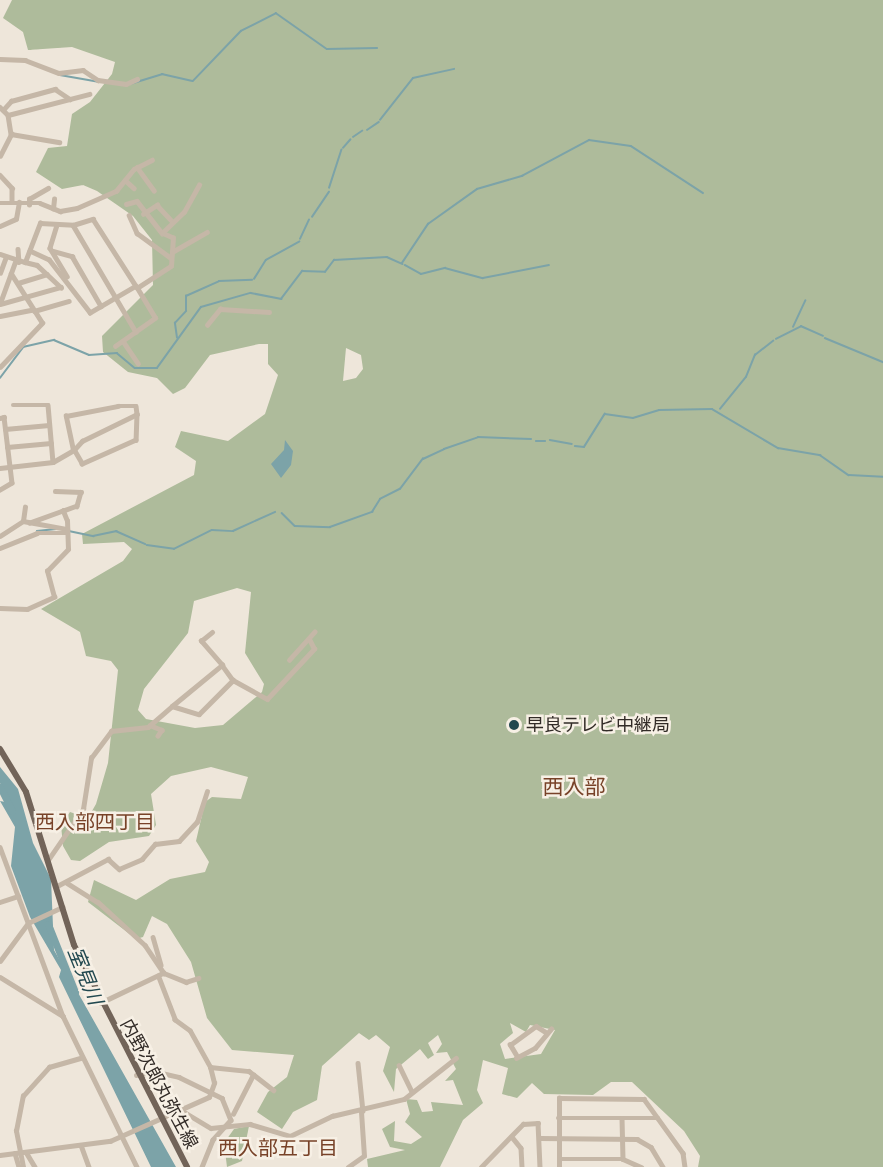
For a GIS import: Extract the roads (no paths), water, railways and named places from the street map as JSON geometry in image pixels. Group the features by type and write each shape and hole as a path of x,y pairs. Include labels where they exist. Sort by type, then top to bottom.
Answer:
{"main road":[{"name":"内野次郎丸弥生線","path":"0,749 26,792 57,886 61,908 101,1003 157,1122 187,1167"}],"street":[{"path":"0,59 25,60 59,73 83,70 98,80 126,84 137,79"},
{"path":"0,156 11,134 8,115 2,109 11,101 55,89 70,99"},
{"path":"8,115 89,94"},
{"path":"11,134 59,142"},
{"path":"0,203 16,202 53,209 87,204 116,191 137,167 152,160"},
{"path":"137,167 154,190"},
{"path":"0,175 12,188 16,202 16,219 0,226"},
{"path":"125,180 134,188"},
{"path":"162,233 184,212 199,185"},
{"path":"29,205 29,199 48,188"},
{"path":"53,209 54,199"},
{"path":"30,251 49,260 90,313 171,266 173,238 162,233 143,214 137,201 126,204"},
{"path":"143,214 157,205 172,221"},
{"path":"129,215 137,233 172,255"},
{"path":"25,262 40,223 73,225 93,219 155,318 115,346"},
{"path":"57,225 53,251 67,276"},
{"path":"73,225 136,332"},
{"path":"172,255 207,232"},
{"path":"0,304 17,262 18,249"},
{"path":"53,251 72,256 101,306"},
{"path":"0,254 5,260 25,262 47,274 61,287 0,304"},
{"path":"0,273 5,260"},
{"path":"0,367 42,323 12,274"},
{"path":"18,283 47,274"},
{"path":"0,316 69,301"},
{"path":"207,325 220,309 269,312"},
{"path":"123,340 138,363"},
{"path":"13,405 48,405 53,462"},
{"path":"118,406 136,406 137,414 133,442 82,464 74,450 66,416 118,406"},
{"path":"0,468 53,462 137,414"},
{"path":"0,418 5,429 12,483 0,490"},
{"path":"5,429 49,425"},
{"path":"7,447 51,443"},
{"path":"30,523 77,506 81,492 55,491"},
{"path":"0,536 23,521 25,507"},
{"path":"0,608 27,609 54,597 47,571 68,549 68,531 63,511"},
{"path":"23,521 68,531"},
{"path":"0,548 37,533 68,531"},
{"path":"212,632 201,641 233,680 267,699 314,649 310,640"},
{"path":"289,660 310,640 314,632"},
{"path":"150,725 222,665"},
{"path":"172,706 199,714 233,680"},
{"path":"48,860 83,809 95,747 111,731 150,725 162,729 158,736"},
{"path":"57,886 67,883 108,859 119,869 142,859 155,844 179,841 196,822 207,792"},
{"path":"0,847 63,1016 81,1058 125,1136 136,1167"},
{"path":"0,869 6,867"},
{"path":"67,883 98,902 145,945 165,972 185,982 198,978"},
{"path":"0,902 18,896"},
{"path":"0,961 28,924 61,908"},
{"path":"153,937 160,949 158,962 165,972"},
{"path":"101,1003 165,972"},
{"path":"158,976 175,1020 190,1031 210,1067 213,1091"},
{"path":"0,977 63,1016"},
{"path":"536,1026 549,1031 535,1048 516,1056 510,1045 536,1026"},
{"path":"21,1167 16,1131 23,1096 49,1067 81,1058"},
{"path":"184,1112 223,1128 250,1124 291,1136 332,1116 362,1111 412,1092 456,1058"},
{"path":"348,1167 364,1156 358,1063"},
{"path":"399,1065 412,1092"},
{"path":"210,1067 253,1075 273,1090"},
{"path":"136,1075 153,1071 213,1091 233,1114"},
{"path":"202,1167 253,1075"},
{"path":"0,1155 81,1145 125,1136 184,1112 213,1091"},
{"path":"559,1167 559,1098 644,1099 683,1153 685,1167"},
{"path":"558,1118 658,1118"},
{"path":"622,1118 623,1159"},
{"path":"481,1167 523,1124 540,1124 540,1167"},
{"path":"512,1137 521,1148 522,1167 514,1167"},
{"path":"540,1138 622,1138 644,1142 663,1167"},
{"path":"81,1145 89,1167"},
{"path":"20,1153 35,1167"},
{"path":"559,1160 623,1159 641,1167"},
{"path":"579,1160 579,1167"}],"water":[{"path":"285,440 293,451 291,465 281,478 271,464 284,450"},
{"path":"0,767 18,789 33,843 51,879 54,950 176,1167 151,1167 59,977 61,970 30,917 11,866 15,827 0,801 10,803 0,783"}],"waterway":[{"path":"193,81 241,31 276,13 327,49 377,48"},
{"path":"380,120 413,78 454,69"},
{"path":"127,85 162,74 192,81"},
{"path":"60,75 99,82"},
{"path":"367,130 379,122"},
{"path":"353,137 362,131"},
{"path":"343,148 350,140"},
{"path":"402,263 428,224 477,189 522,176 589,140 631,146 703,193"},
{"path":"329,188 341,150"},
{"path":"312,217 329,192"},
{"path":"300,239 309,220"},
{"path":"254,279 266,260 299,242"},
{"path":"251,293 281,299 302,271 325,272 334,260 387,257 403,264"},
{"path":"405,265 421,274 445,268 483,278 549,265"},
{"path":"177,338 175,323 186,311 186,296 219,281 252,280"},
{"path":"0,378 23,347 54,340 89,355 117,353 135,368 157,368 201,307 250,293"},
{"path":"793,327 805,301"},
{"path":"776,339 801,326 823,336"},
{"path":"825,338 883,362"},
{"path":"720,409 746,377 755,355 773,341"},
{"path":"575,446 584,447 605,414 633,418 659,410 712,409 778,448 820,455 849,475 883,477"},
{"path":"282,513 295,526 330,527 372,512 380,499 400,489 423,459 444,449 478,437 531,439"},
{"path":"550,440 572,444"},
{"path":"536,441 545,441"},
{"path":"147,545 174,549 212,530 233,531 275,512"},
{"path":"37,531 56,529"},
{"path":"69,531 93,536 116,531 145,544"},
{"name":"室見川","path":"0,787 12,811"},
{"name":"室見川","path":"48,924 75,992"}],"place":[{"name":"早良テレビ中継局","path":"514,725"}],"district":[{"name":"西入部","path":"574,787"},
{"name":"西入部四丁目","path":"95,822"},
{"name":"西入部五丁目","path":"278,1148"}]}
